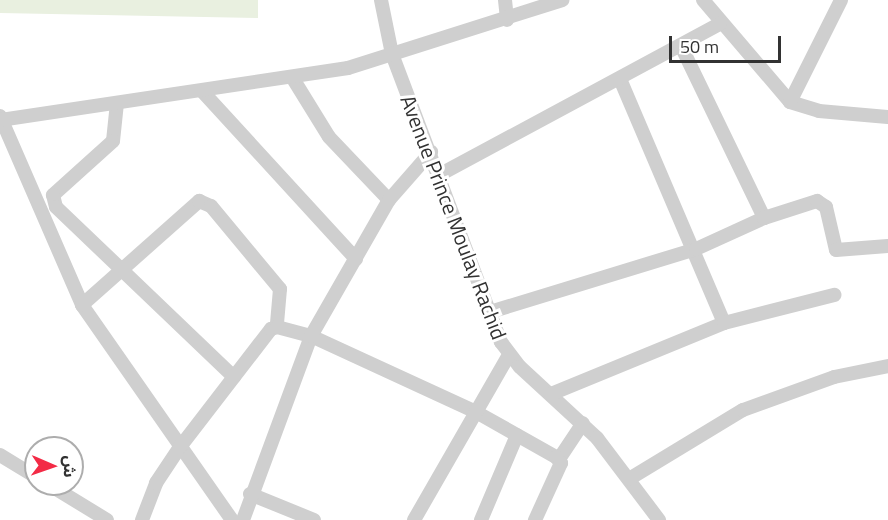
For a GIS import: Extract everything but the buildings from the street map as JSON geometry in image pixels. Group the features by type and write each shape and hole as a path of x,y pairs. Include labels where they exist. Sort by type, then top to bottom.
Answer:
{"street":[{"name":"Avenue Prince Moulay Rachid","path":"381,0 392,54 490,312 509,355 583,423 659,520"},
{"path":"505,0 507,20"},
{"path":"703,0 720,24 790,102 819,111 888,117"},
{"path":"790,102 841,0"},
{"path":"232,520 82,305 1,118 202,91 348,68 507,20 557,1"},
{"path":"439,175 720,24"},
{"path":"681,46 764,218"},
{"path":"292,77 329,137 389,200"},
{"path":"620,79 696,249 724,323"},
{"path":"202,91 356,259"},
{"path":"117,103 113,141 53,195 56,207 120,272 234,377"},
{"path":"243,520 250,494 311,336 389,200 431,152"},
{"path":"82,305 199,201 211,206 280,289 277,327"},
{"path":"490,312 696,249 764,218 817,201 826,207 836,250 888,246"},
{"path":"551,394 724,323 834,295"},
{"path":"142,520 156,483 180,447 271,329 277,327 311,336 476,412 517,435 558,463"},
{"path":"414,520 509,355"},
{"path":"629,479 743,410 834,377 888,366"},
{"path":"535,520 558,463 583,423"},
{"path":"481,520 517,435"},
{"path":"0,455 24,470"},
{"path":"250,494 314,520"},
{"path":"66,496 101,519"}],"green space":[{"path":"0,0 258,0 258,18 0,13"}]}
